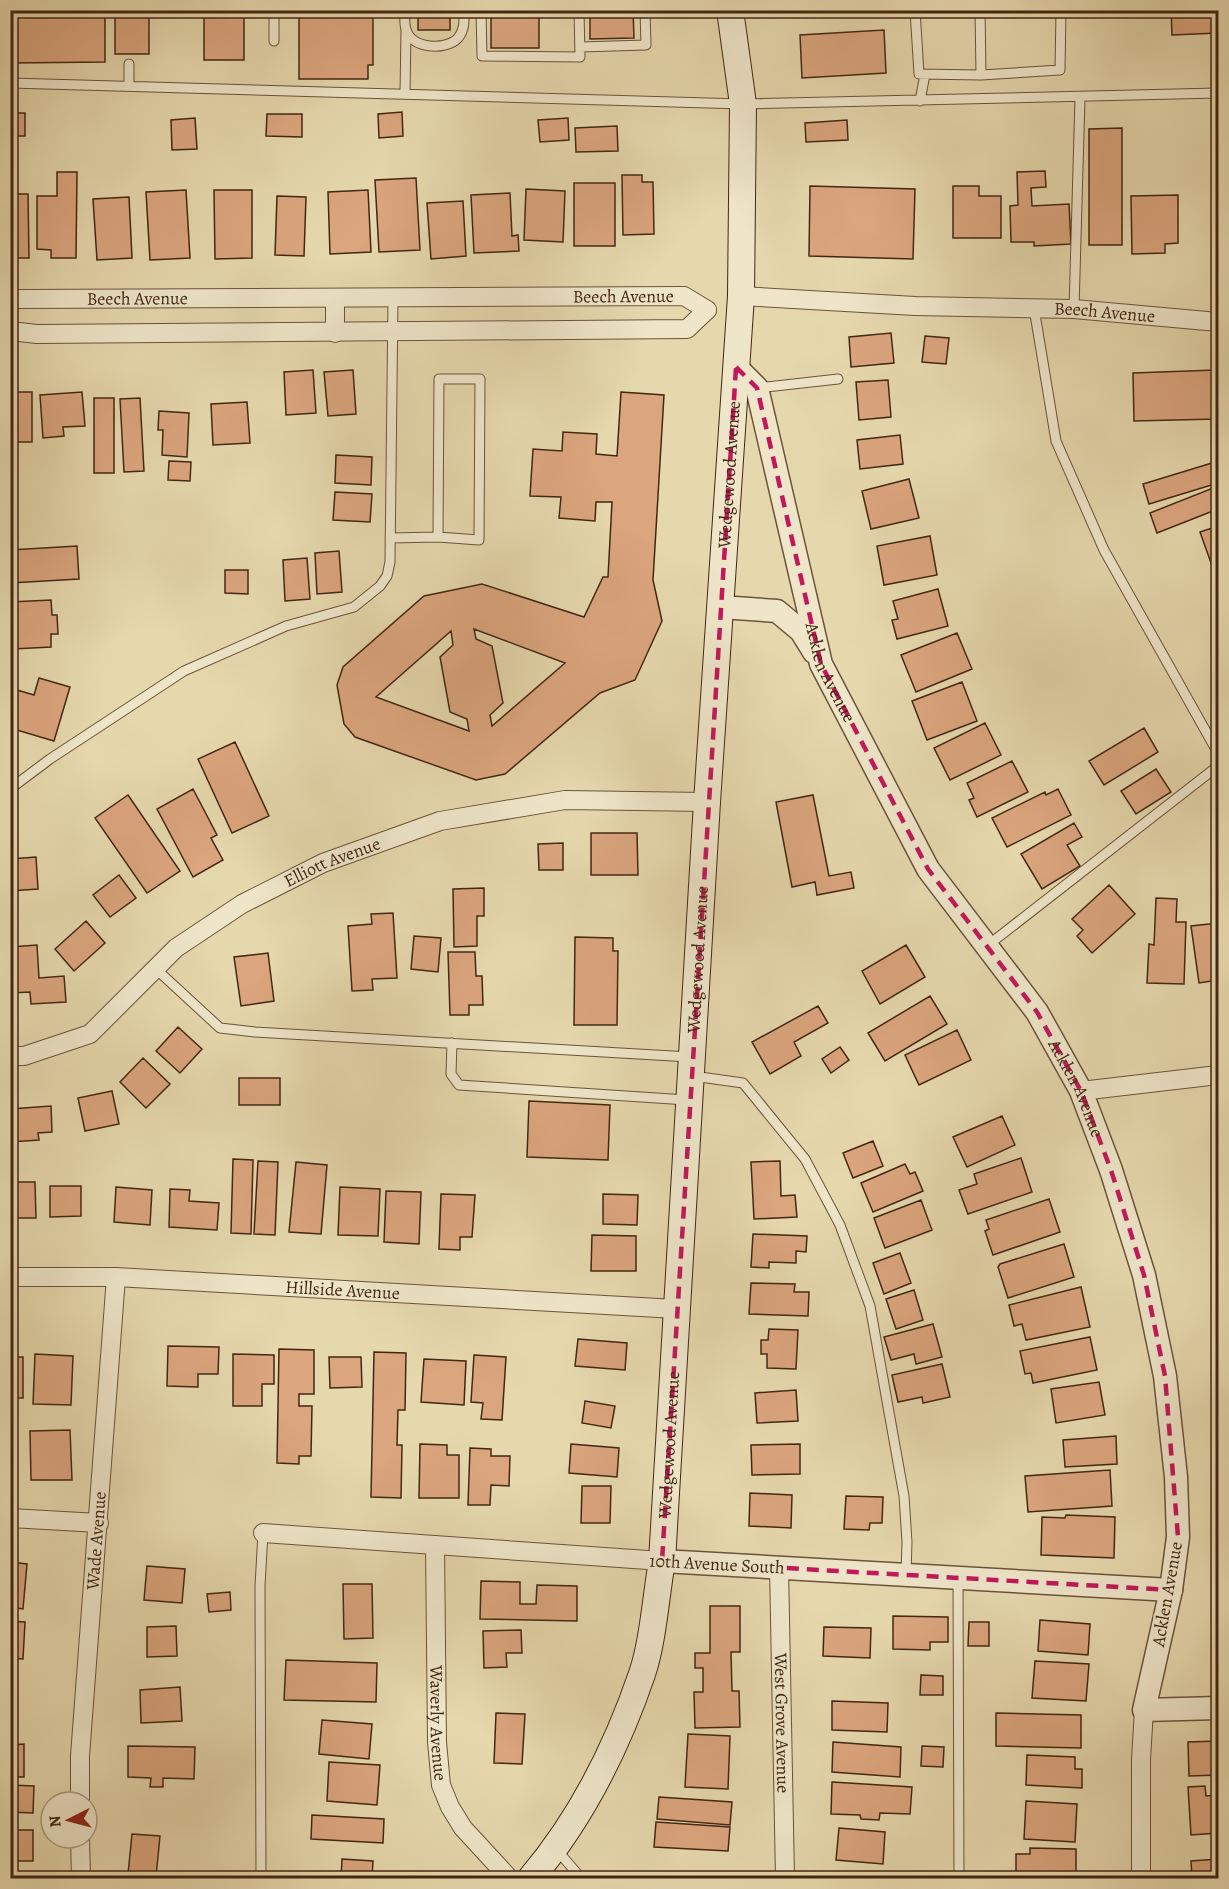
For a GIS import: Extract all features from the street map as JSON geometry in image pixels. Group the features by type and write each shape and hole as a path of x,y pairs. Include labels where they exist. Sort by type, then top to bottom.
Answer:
{"main road":[{"name":"Wedgewood Avenue","path":"531,1878 556,1849 599,1778 643,1672 662,1561 707,802 740,303 743,104 730,10"}],"street":[{"name":"Beech Avenue","path":"10,302 15,299 684,296 707,310"},
{"path":"335,299 335,333"},
{"name":"Beech Avenue","path":"10,331 37,334 392,333 687,329 707,310 740,303 1074,309 1218,321"},
{"path":"736,367 757,388"},
{"name":"Acklen Avenue","path":"757,388 821,664 928,869 1037,1012 1081,1091 1111,1170 1144,1275 1165,1376 1176,1477 1178,1537 1171,1590 1144,1710 1141,1759 1141,1878"},
{"path":"721,607 777,611 801,631 821,664"},
{"name":"Elliott Avenue","path":"10,1056 24,1056 90,1034 176,948 242,904 323,863 440,821 565,800 707,802"},
{"path":"1081,1091 1218,1074"},
{"name":"Hillside Avenue","path":"10,1277 116,1277 676,1309"},
{"name":"Wade Avenue","path":"80,1790 80,1756 116,1277"},
{"path":"10,1518 99,1523"},
{"name":"10th Avenue South","path":"263,1533 662,1561 1171,1590"},
{"name":"Waverly Avenue","path":"435,1545 437,1742 441,1785 462,1828 509,1878"},
{"name":"West Grove Avenue","path":"779,1567 785,1878"},
{"path":"1144,1710 1218,1708"},
{"path":"80,1850 81,1878"}],"lane":[{"path":"274,10 274,41"},
{"path":"405,10 405,94"},
{"path":"406,30 413,40 428,46 446,45 458,38 464,28 464,10"},
{"path":"482,10 482,56 580,57 579,11 645,10 646,45 580,47"},
{"path":"915,10 919,74 981,75 1060,70 1061,10"},
{"path":"980,10 981,75"},
{"path":"129,64 129,86"},
{"path":"920,101 925,74"},
{"path":"10,83 743,104 1080,98 1218,93"},
{"path":"1074,309 1080,98"},
{"path":"10,789 50,759 184,671 286,626 342,611 364,600 387,576 390,538 393,298"},
{"path":"1034,308 1056,441 1104,550 1218,753"},
{"path":"390,538 438,537 479,540 480,379 439,379 438,537"},
{"path":"757,388 838,379"},
{"path":"987,946 1218,766"},
{"path":"156,969 220,1028 452,1043 691,1078 743,1083 805,1159 840,1225 870,1306 886,1386 903,1496 907,1542 906,1574"},
{"path":"452,1043 451,1074 459,1085 691,1078"},
{"path":"261,1878 260,1586 263,1533"},
{"path":"958,1577 959,1878"},
{"path":"556,1849 581,1878"}],"highlighted area":[{"path":"736,367 757,388 821,664 928,869 1037,1012 1081,1091 1111,1170 1144,1275 1165,1376 1178,1537 1171,1590 662,1561"}],"building":[{"path":"10,10 105,10 105,62 10,63"},
{"path":"115,10 149,10 149,54 115,54"},
{"path":"204,10 244,10 244,60 204,60"},
{"path":"299,10 373,10 373,65 368,65 368,79 299,79"},
{"path":"418,10 450,10 450,30 418,30"},
{"path":"491,10 539,10 539,48 491,48"},
{"path":"590,10 633,10 634,38 590,39"},
{"path":"1171,10 1218,10 1218,33 1172,35"},
{"path":"884,30 886,73 802,78 800,35"},
{"path":"402,112 403,136 379,138 378,114"},
{"path":"10,113 25,113 25,136 10,136"},
{"path":"267,114 302,114 302,137 266,136"},
{"path":"195,118 197,149 172,150 171,120"},
{"path":"568,118 569,140 540,142 538,120"},
{"path":"847,120 848,140 806,142 805,123"},
{"path":"617,126 618,151 576,152 575,128"},
{"path":"1122,128 1122,245 1089,245 1089,129"},
{"path":"1045,171 1046,187 1031,188 1032,206 1069,204 1071,244 1034,246 1034,242 1011,242 1010,206 1018,205 1017,172"},
{"path":"57,172 77,172 76,258 51,258 51,250 37,249 37,196 57,196"},
{"path":"622,175 642,175 642,182 653,182 654,234 623,235"},
{"path":"416,178 420,250 379,252 375,180"},
{"path":"574,183 615,183 615,246 574,246"},
{"path":"10,185 16,185 16,194 28,194 29,258 10,258"},
{"path":"810,186 915,189 913,259 809,256"},
{"path":"953,186 979,186 979,196 1001,196 1001,238 953,238"},
{"path":"526,189 565,191 563,242 524,240"},
{"path":"186,190 190,258 150,260 146,192"},
{"path":"214,190 252,190 252,258 215,259"},
{"path":"368,190 371,252 330,254 328,192"},
{"path":"510,193 512,236 518,235 519,251 474,253 471,195"},
{"path":"1178,195 1178,243 1165,244 1165,253 1132,254 1131,196"},
{"path":"277,196 306,197 304,256 275,255"},
{"path":"129,197 132,258 97,260 93,199"},
{"path":"463,201 466,256 431,259 427,203"},
{"path":"891,333 894,363 851,367 849,337"},
{"path":"925,336 949,338 946,364 922,362"},
{"path":"313,370 316,413 286,415 284,372"},
{"path":"353,370 356,414 328,416 324,372"},
{"path":"1215,370 1216,419 1134,421 1133,373"},
{"path":"888,380 891,417 859,420 856,382"},
{"path":"10,392 32,392 32,442 10,442"},
{"path":"82,392 85,426 63,427 64,436 43,438 40,395"},
{"path":"621,392 664,395 653,580 662,621 635,680 600,693 505,774 476,780 355,737 344,724 337,685 343,667 424,596 482,584 584,617 603,577 608,577 612,502 596,502 595,521 559,518 561,497 530,496 533,449 562,451 563,432 597,434 596,454 617,456","holes":["474,629 565,663 492,726 490,715 503,703 492,646 476,639","451,631 453,645 440,657 450,712 467,719 469,731 376,697"]},
{"path":"94,398 114,398 114,473 94,473"},
{"path":"140,398 144,471 124,472 120,399"},
{"path":"247,402 250,443 213,445 211,404"},
{"path":"159,411 189,413 187,457 162,455 163,430 158,430"},
{"path":"900,435 903,464 860,469 857,440"},
{"path":"336,455 372,457 371,485 335,483"},
{"path":"169,461 191,462 190,481 168,480"},
{"path":"1212,463 1218,483 1149,504 1143,484"},
{"path":"909,479 919,518 871,529 862,491"},
{"path":"1218,486 1218,509 1157,533 1150,513"},
{"path":"335,492 372,494 370,522 333,520"},
{"path":"1218,526 1218,573 1215,574 1200,532"},
{"path":"930,536 937,575 884,585 877,546"},
{"path":"77,546 79,579 10,583 10,550"},
{"path":"339,551 342,592 317,594 315,553"},
{"path":"307,558 310,599 285,601 283,560"},
{"path":"225,570 248,570 248,594 225,593"},
{"path":"938,589 948,626 897,639 892,620 898,619 893,601"},
{"path":"51,600 52,615 57,615 58,634 51,634 51,647 13,649 10,602"},
{"path":"957,633 972,669 916,692 901,655"},
{"path":"39,678 70,687 54,741 10,728 10,711 17,690 34,695"},
{"path":"962,682 977,721 927,740 912,701"},
{"path":"985,723 1001,755 950,780 934,748"},
{"path":"1144,728 1158,752 1104,785 1089,761"},
{"path":"235,742 269,816 232,833 198,759"},
{"path":"1012,761 1028,792 977,817 969,800 974,798 967,783"},
{"path":"1156,769 1171,792 1136,814 1121,791"},
{"path":"193,789 217,835 211,838 223,860 193,877 157,809"},
{"path":"1058,789 1071,815 1007,847 992,818 1045,792 1046,795"},
{"path":"128,795 180,871 147,893 95,818"},
{"path":"813,795 829,876 851,872 854,888 817,895 815,882 792,887 776,802"},
{"path":"1074,823 1082,837 1067,845 1080,866 1042,889 1021,854"},
{"path":"591,833 637,833 638,875 591,875"},
{"path":"563,843 563,870 539,870 538,844"},
{"path":"36,857 38,889 10,891 10,859"},
{"path":"119,875 136,898 110,917 93,895"},
{"path":"1109,885 1135,914 1092,953 1077,936 1083,930 1072,919"},
{"path":"484,888 484,916 477,916 477,946 454,947 453,889"},
{"path":"1156,898 1177,899 1176,922 1186,922 1184,984 1147,983 1149,944 1154,945"},
{"path":"393,913 397,978 372,979 373,990 352,991 348,926 372,924 371,914"},
{"path":"86,921 105,943 74,971 55,949"},
{"path":"1218,923 1218,980 1199,983 1191,926"},
{"path":"414,936 441,938 438,972 411,969"},
{"path":"575,937 613,938 613,951 618,951 617,1025 574,1025"},
{"path":"37,945 39,978 64,976 66,1002 31,1004 30,992 10,993 10,947"},
{"path":"906,945 925,977 880,1004 862,971"},
{"path":"448,952 475,952 476,976 482,976 483,1005 469,1005 469,1015 450,1015"},
{"path":"268,953 274,1001 241,1006 234,957"},
{"path":"930,996 947,1024 885,1061 868,1033"},
{"path":"818,1006 828,1023 794,1042 801,1056 770,1074 752,1042"},
{"path":"178,1027 202,1049 180,1073 156,1051"},
{"path":"957,1030 971,1060 919,1085 905,1055"},
{"path":"840,1047 849,1060 831,1073 822,1059"},
{"path":"143,1058 170,1084 146,1108 120,1082"},
{"path":"239,1078 280,1078 280,1105 239,1105"},
{"path":"112,1091 119,1124 85,1131 78,1098"},
{"path":"529,1101 610,1105 608,1160 527,1157"},
{"path":"51,1106 52,1132 38,1133 39,1140 10,1142 10,1109"},
{"path":"1002,1116 1015,1145 967,1167 953,1137"},
{"path":"873,1141 883,1166 853,1178 843,1153"},
{"path":"1021,1158 1032,1192 968,1214 959,1190 977,1184 974,1174"},
{"path":"233,1159 253,1160 251,1234 231,1233"},
{"path":"258,1161 278,1162 275,1235 254,1234"},
{"path":"780,1161 781,1196 795,1195 797,1217 754,1219 751,1162"},
{"path":"296,1162 327,1165 321,1234 289,1232"},
{"path":"905,1164 910,1174 915,1172 923,1191 873,1212 861,1183"},
{"path":"10,1182 35,1182 36,1218 10,1218"},
{"path":"50,1186 81,1186 81,1216 50,1217"},
{"path":"116,1187 152,1190 150,1225 114,1222"},
{"path":"340,1187 380,1189 378,1236 338,1235"},
{"path":"170,1189 190,1190 189,1201 219,1203 217,1230 169,1227"},
{"path":"386,1191 421,1192 419,1244 384,1242"},
{"path":"441,1194 475,1195 472,1237 460,1237 460,1250 439,1249"},
{"path":"603,1194 638,1195 637,1225 603,1224"},
{"path":"1049,1199 1060,1232 993,1255 985,1231 989,1229 986,1220"},
{"path":"921,1200 932,1230 885,1248 874,1218"},
{"path":"753,1234 807,1236 806,1252 796,1251 796,1263 769,1262 769,1268 751,1267"},
{"path":"592,1235 636,1236 636,1271 591,1271"},
{"path":"1064,1244 1074,1277 1008,1298 998,1267 1000,1264"},
{"path":"900,1253 911,1283 884,1294 873,1263"},
{"path":"751,1283 795,1284 794,1292 809,1292 808,1316 749,1314"},
{"path":"1081,1287 1090,1327 1026,1340 1022,1324 1014,1326 1009,1305"},
{"path":"914,1290 923,1320 896,1329 886,1299"},
{"path":"933,1324 942,1357 916,1364 914,1354 891,1360 884,1337"},
{"path":"769,1329 798,1330 796,1369 767,1368 767,1354 761,1354 761,1340 768,1340"},
{"path":"1090,1337 1097,1370 1033,1383 1031,1373 1025,1374 1020,1351"},
{"path":"578,1339 627,1343 625,1370 575,1366"},
{"path":"168,1346 219,1347 218,1374 198,1374 198,1387 167,1386"},
{"path":"279,1349 314,1350 314,1394 299,1394 299,1406 312,1406 311,1456 299,1456 299,1464 277,1463"},
{"path":"374,1352 406,1353 405,1410 398,1410 397,1445 402,1445 401,1498 371,1497"},
{"path":"35,1354 73,1356 71,1405 33,1404"},
{"path":"233,1354 274,1355 274,1384 262,1384 262,1406 233,1406"},
{"path":"474,1355 506,1357 502,1420 481,1419 483,1403 471,1402"},
{"path":"10,1357 23,1357 23,1398 10,1398"},
{"path":"329,1357 361,1357 362,1387 330,1388"},
{"path":"424,1359 466,1361 464,1405 421,1402"},
{"path":"942,1364 950,1397 923,1403 922,1397 898,1402 892,1375"},
{"path":"1099,1382 1105,1415 1056,1423 1051,1389"},
{"path":"796,1390 798,1421 757,1423 755,1393"},
{"path":"585,1401 615,1406 611,1428 582,1423"},
{"path":"10,1427 15,1427 15,1468 10,1468"},
{"path":"70,1430 72,1480 31,1480 30,1431"},
{"path":"1116,1436 1117,1464 1065,1467 1063,1440"},
{"path":"420,1444 447,1445 447,1455 459,1455 459,1498 419,1498"},
{"path":"571,1444 619,1448 617,1477 569,1473"},
{"path":"800,1444 800,1474 752,1475 751,1445"},
{"path":"470,1448 491,1449 491,1456 510,1456 509,1486 491,1485 490,1505 468,1505"},
{"path":"1110,1470 1112,1506 1028,1512 1025,1476"},
{"path":"582,1486 611,1486 610,1523 581,1523"},
{"path":"750,1493 792,1495 791,1528 749,1526"},
{"path":"846,1496 883,1497 882,1523 870,1523 869,1530 844,1529"},
{"path":"1066,1515 1115,1517 1114,1558 1041,1555 1042,1517 1065,1518"},
{"path":"10,1562 27,1564 23,1609 10,1607"},
{"path":"147,1566 185,1569 182,1603 144,1600"},
{"path":"481,1581 520,1582 520,1604 536,1604 537,1585 577,1586 577,1621 480,1619"},
{"path":"343,1584 372,1584 373,1638 344,1639"},
{"path":"230,1592 231,1610 209,1612 207,1594"},
{"path":"710,1606 740,1606 740,1652 731,1652 732,1691 739,1691 740,1727 695,1728 694,1692 703,1692 703,1668 695,1668 695,1653 710,1653"},
{"path":"893,1616 948,1617 948,1642 930,1642 930,1650 893,1649"},
{"path":"1040,1620 1090,1624 1088,1655 1038,1651"},
{"path":"10,1621 25,1622 23,1659 10,1658"},
{"path":"969,1622 989,1622 989,1646 968,1646"},
{"path":"176,1626 177,1656 147,1657 147,1627"},
{"path":"824,1627 871,1628 870,1658 823,1656"},
{"path":"521,1630 522,1653 506,1653 507,1667 484,1668 483,1631"},
{"path":"286,1660 377,1663 376,1702 284,1700"},
{"path":"1035,1661 1089,1664 1086,1701 1032,1698"},
{"path":"921,1675 943,1676 943,1695 920,1695"},
{"path":"10,1678 15,1678 15,1736 10,1736"},
{"path":"180,1687 182,1721 141,1723 140,1690"},
{"path":"832,1701 888,1703 887,1732 832,1730"},
{"path":"496,1713 525,1714 522,1764 494,1763"},
{"path":"996,1713 1081,1715 1081,1748 996,1746"},
{"path":"322,1720 372,1724 369,1759 319,1754"},
{"path":"688,1734 730,1736 728,1789 685,1787"},
{"path":"1218,1741 1218,1775 1189,1776 1188,1742"},
{"path":"833,1742 901,1747 900,1777 832,1772"},
{"path":"24,1744 24,1777 10,1777 10,1745"},
{"path":"128,1746 195,1747 194,1779 163,1778 163,1787 150,1787 151,1778 128,1777"},
{"path":"922,1746 944,1747 943,1767 921,1766"},
{"path":"1027,1755 1075,1757 1075,1769 1082,1769 1082,1788 1026,1785"},
{"path":"329,1762 380,1765 377,1805 327,1801"},
{"path":"832,1782 912,1787 910,1814 880,1813 879,1820 861,1819 860,1815 831,1814"},
{"path":"10,1785 34,1786 33,1813 10,1812"},
{"path":"1205,1786 1206,1796 1218,1795 1218,1833 1191,1835 1188,1787"},
{"path":"659,1797 732,1802 730,1825 657,1819"},
{"path":"1026,1801 1077,1804 1075,1842 1024,1839"},
{"path":"312,1815 384,1819 383,1843 311,1839"},
{"path":"656,1822 730,1827 728,1851 654,1847"},
{"path":"839,1828 885,1832 883,1864 836,1860"},
{"path":"10,1830 33,1830 33,1861 10,1861"},
{"path":"132,1834 160,1836 156,1877 128,1874"},
{"path":"1030,1848 1076,1849 1076,1878 1016,1878 1016,1854 1030,1854"},
{"path":"342,1859 373,1861 372,1878 341,1878"},
{"path":"1218,1859 1218,1878 1192,1878 1191,1861"},
{"path":"700,1875 724,1875 724,1878 700,1878"}]}
